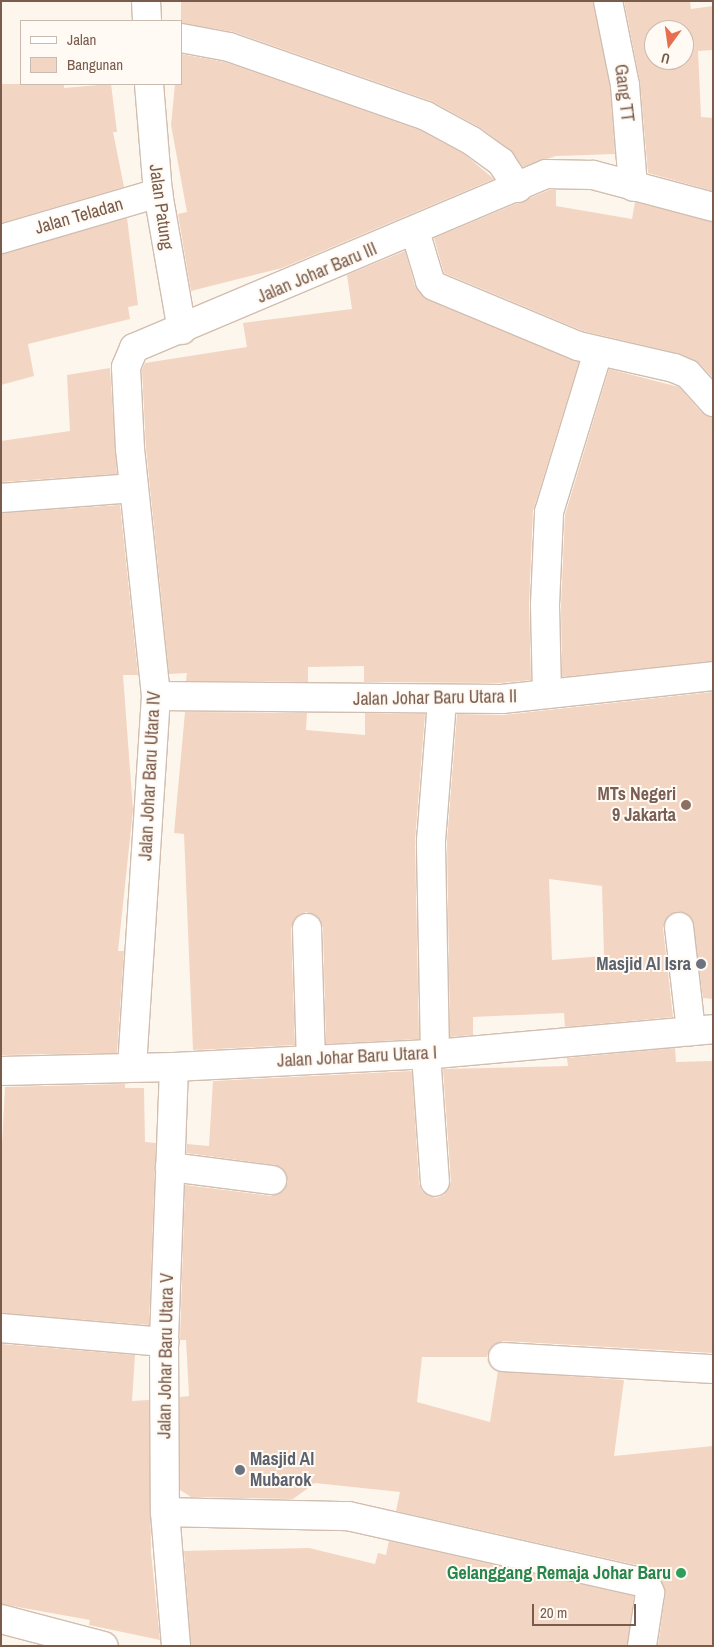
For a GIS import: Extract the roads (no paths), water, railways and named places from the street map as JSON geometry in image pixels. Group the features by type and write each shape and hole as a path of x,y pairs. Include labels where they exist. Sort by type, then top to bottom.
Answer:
{"street":[{"path":"146,1 147,20"},
{"name":"Gang TT","path":"608,1 625,85 633,187"},
{"path":"182,38 229,48 426,116 472,141 501,162 518,188"},
{"name":"Jalan Patung","path":"149,85 158,193 182,330"},
{"name":"Jalan Johar Baru III","path":"126,367 134,348 182,330 518,188 546,174 593,175 713,207"},
{"name":"Jalan Teladan","path":"1,238 158,193"},
{"path":"416,231 430,281 434,286 537,331 598,352 688,374 713,402"},
{"path":"547,694 545,606 549,512 598,352"},
{"name":"Jalan Johar Baru Utara IV","path":"126,367 134,488 156,696 132,1067"},
{"path":"1,498 134,488"},
{"name":"Jalan Johar Baru Utara II","path":"156,696 442,700 547,694 713,676"},
{"path":"435,1182 430,1054 431,841 442,700"},
{"path":"679,927 702,1030"},
{"path":"306,928 311,1059"},
{"name":"Jalan Johar Baru Utara I","path":"1,1071 174,1066 430,1054 702,1030"},
{"name":"Jalan Johar Baru Utara V","path":"174,1066 164,1342 165,1512 176,1646"},
{"path":"170,1167 272,1180"},
{"path":"1,1328 164,1342"},
{"path":"502,1357 713,1369"},
{"path":"165,1512 348,1516 646,1583 650,1593 642,1646"},
{"path":"1,1619 103,1646"}],"place":[{"name":"MTs Negeri 9 Jakarta","path":"686,805"},
{"name":"Masjid Al Isra","path":"701,964"},
{"name":"Masjid Al Mubarok","path":"240,1470"},
{"name":"Gelanggang Remaja Johar Baru","path":"681,1573"}]}
